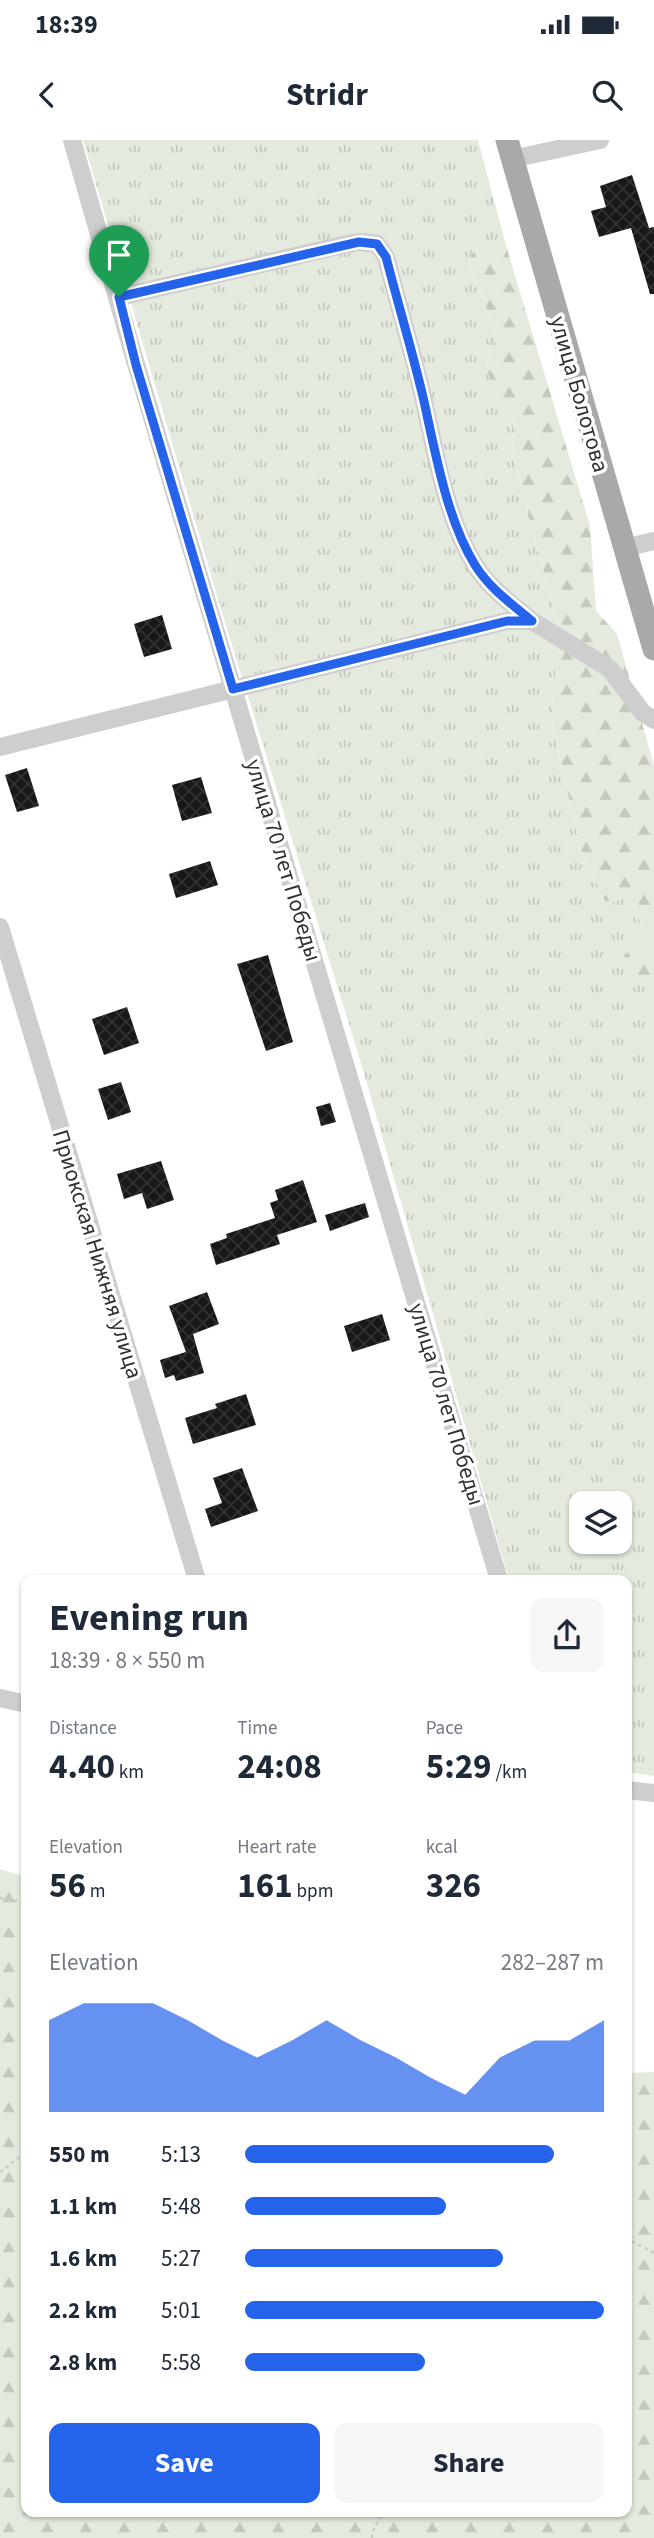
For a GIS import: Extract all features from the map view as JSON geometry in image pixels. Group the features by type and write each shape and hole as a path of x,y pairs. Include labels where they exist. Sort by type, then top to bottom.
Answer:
{"main road":[{"name":"улица Болотова","path":"509,150 654,649"}],"street":[{"name":"улица 70 лет Победы","path":"72,140 119,297 136,365 498,1575"},
{"path":"509,150 600,140"},
{"path":"119,297 343,245 359,242 377,244 386,257 439,471 463,544 476,567 492,587 532,621 610,669 643,713 654,720"},
{"path":"624,548 654,541"},
{"path":"0,747 507,621 532,621"},
{"name":"Приокская Нижняя улица","path":"0,927 195,1575"},
{"path":"0,1698 21,1703"},
{"path":"632,1791 654,1793"}],"path":[{"path":"0,1898 21,1902"},
{"path":"0,2172 21,2156"},
{"path":"632,2241 654,2253"},
{"path":"372,2538 380,2517"}],"green space":[{"path":"83,140 478,140 505,242 480,244 468,261 493,325 495,339 486,368 513,412 514,459 559,629 552,721 580,848 605,901 615,902 631,890 638,895 637,916 650,939 626,965 654,991 654,1776 632,1773 632,1575 508,1575 364,1073 221,609"},
{"path":"505,242 590,526 596,611 617,634 654,765 654,991 626,965 624,955 650,939 637,916 638,895 631,890 615,902 605,901 580,848 552,721 559,629 514,459 513,412 500,406 486,368 495,339 493,325 468,260 479,244"},
{"path":"0,1869 21,1875 21,2517 632,2517 632,2073 654,2072 654,2538 0,2538"}],"building":[{"path":"632,175 649,228 654,227 654,294 650,294 631,228 599,237 591,211 606,207 600,186"},
{"path":"162,615 172,649 144,657 134,624"},
{"path":"27,768 39,806 17,812 5,775"},
{"path":"201,777 212,813 182,821 172,785"},
{"path":"210,861 218,885 176,898 169,874"},
{"path":"268,955 293,1042 266,1051 237,964"},
{"path":"127,1007 139,1043 104,1055 92,1019"},
{"path":"121,1082 131,1112 108,1120 98,1089"},
{"path":"330,1103 336,1122 321,1126 316,1107"},
{"path":"161,1161 174,1200 147,1209 142,1193 124,1199 117,1174"},
{"path":"303,1180 317,1222 277,1235 280,1244 216,1265 210,1244 227,1238 226,1234 275,1218 270,1203 278,1200 275,1190"},
{"path":"365,1203 369,1217 330,1231 325,1215"},
{"path":"207,1292 219,1324 193,1334 204,1373 176,1381 174,1375 165,1378 160,1360 186,1352 169,1306"},
{"path":"382,1314 390,1340 352,1352 344,1326"},
{"path":"246,1394 256,1425 193,1444 185,1418 217,1408 215,1404"},
{"path":"242,1468 258,1511 211,1527 205,1509 222,1503 213,1478"}],"route":[{"path":"359,242 377,244 386,257 439,471 463,544 492,587 532,621 507,621 233,689 136,365 119,297 343,245 359,242"}]}
